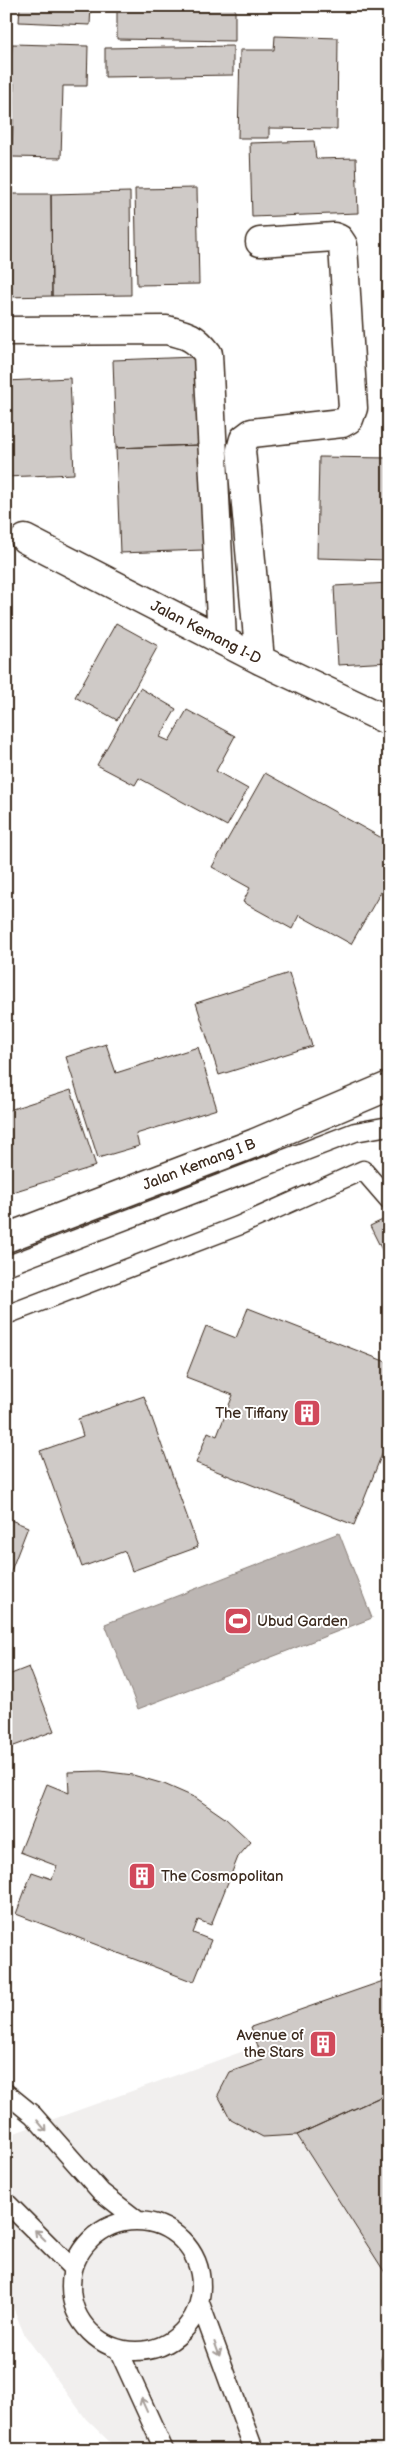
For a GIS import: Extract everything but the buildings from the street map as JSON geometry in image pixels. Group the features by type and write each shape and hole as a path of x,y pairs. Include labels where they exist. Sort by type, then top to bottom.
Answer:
{"street":[{"path":"260,242 334,238 339,239 343,245 353,408 349,419 342,423 252,433 244,439 241,450 260,660"},
{"path":"6,331 167,330 185,334 198,340 208,354 222,640"},
{"name":"Jalan Kemang I-D","path":"25,539 260,660 389,721"},
{"name":"Jalan Kemang I B","path":"6,1238 255,1143 389,1086"}],"lane":[{"path":"6,1266 355,1132 389,1126"},
{"path":"6,1315 238,1226 363,1170 389,1200"},
{"path":"6,2093 33,2115 101,2192 137,2220"},
{"path":"6,2202 73,2268"},
{"path":"137,2220 154,2223 170,2230 184,2240 194,2254 200,2269 203,2287 200,2303 188,2326 169,2343 153,2350 118,2349 103,2342 90,2332 79,2318 73,2302 71,2286 73,2268 80,2253 90,2239 104,2229 120,2222 137,2220"},
{"path":"200,2303 254,2450"},
{"path":"118,2349 164,2450"}],"shaded area":[{"name":"Ubud Garden","path":"339,1533 372,1618 138,1709 105,1624"},
{"path":"389,1999 389,2450 118,2450 86,2419 24,2334 6,2290 6,2136"}],"place":[{"name":"The Tiffany","path":"307,1413"},
{"name":"Ubud Garden","path":"238,1621"},
{"name":"The Cosmopolitan","path":"142,1876"},
{"name":"Avenue of the Stars","path":"323,2044"}]}
